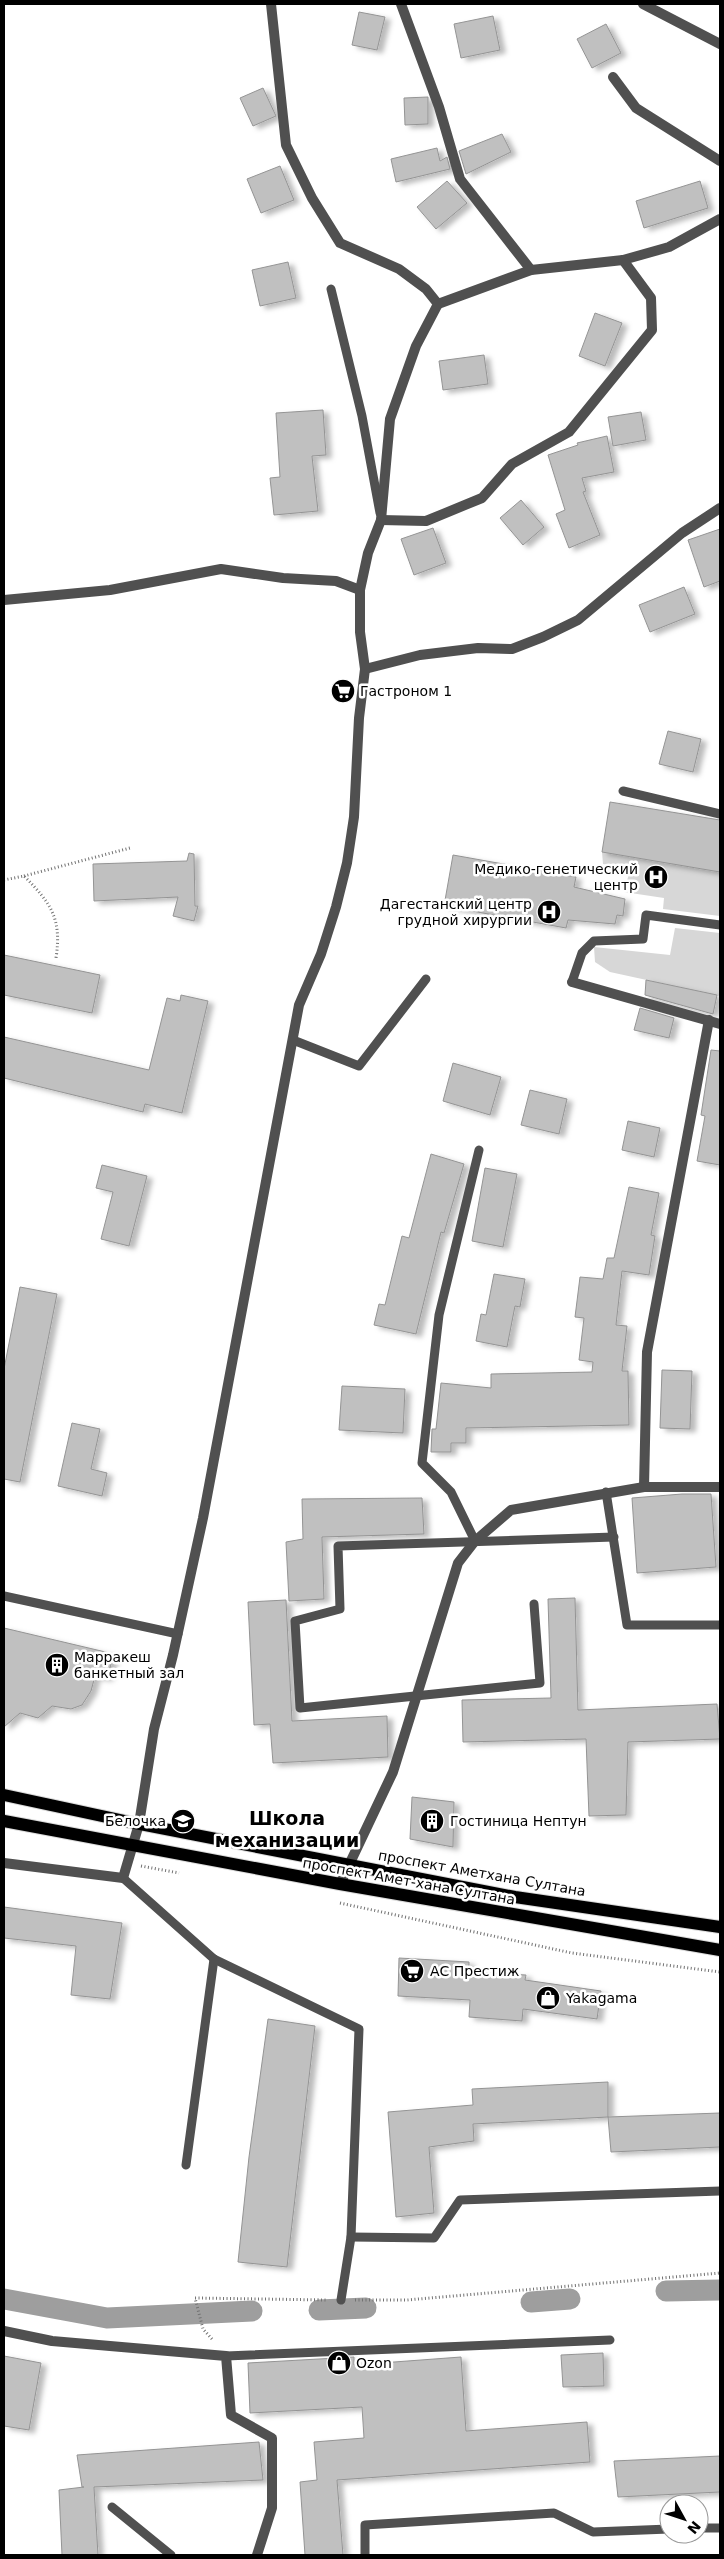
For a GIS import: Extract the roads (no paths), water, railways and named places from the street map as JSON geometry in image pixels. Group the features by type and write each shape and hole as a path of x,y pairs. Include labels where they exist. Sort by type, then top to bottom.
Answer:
{"main road":[{"name":"проспект Аметхана Султана","path":"4,1795 139,1824 349,1863 515,1897 720,1927"},
{"name":"проспект Амет-хана Султана","path":"4,1821 340,1884 720,1950"}],"street":[{"path":"272,4 286,145 312,198 340,243 399,269 426,289 438,304"},
{"path":"401,4 439,108 460,179 531,270"},
{"path":"643,4 720,44"},
{"path":"613,77 636,108 720,161"},
{"path":"4,1863 124,1878 134,1846 154,1729 178,1634 202,1518 299,1004 321,954 347,863 354,817 359,718 365,670 360,632 360,590 368,553 381,520 390,419 416,346 438,304 531,270 623,260 669,247 720,219"},
{"path":"381,520 426,520 482,498 512,464 570,432 652,330 651,298 623,260"},
{"path":"365,670 420,655 478,648 512,649 544,637 578,620 682,534 720,508"},
{"path":"4,600 110,590 221,569 283,578 336,581 360,590"},
{"path":"572,982 720,1024"},
{"path":"644,1487 647,1352 709,1020"},
{"path":"340,1884 393,1772 458,1563 475,1541 511,1510 606,1492 644,1487 720,1487"},
{"path":"4,2330 52,2341 226,2356 231,2415 272,2438 272,2508 257,2555"}],"lane":[{"path":"331,289 362,416 381,520"},
{"path":"623,791 720,814"},
{"path":"572,982 582,953 594,941 643,939 646,915 720,925"},
{"path":"293,1040 359,1066 426,979"},
{"path":"475,1541 451,1492 422,1463 439,1315 478,1150"},
{"path":"606,1492 626,1626 720,1625"},
{"path":"534,1604 540,1683 415,1698 300,1708 295,1620 340,1609 338,1546 614,1537"},
{"path":"4,1596 178,1634"},
{"path":"124,1878 214,1959 359,2029 351,2237 341,2300"},
{"path":"186,2165 214,1959"},
{"path":"351,2237 434,2238 460,2200 720,2192"},
{"path":"226,2356 610,2340"},
{"path":"112,2507 171,2555"},
{"path":"365,2555 365,2525 554,2513 592,2532 659,2529"}],"waterway":[{"path":"666,2291 720,2290"},
{"path":"4,2299 107,2318 252,2311"},
{"path":"531,2302 570,2299"},
{"path":"319,2310 366,2308"}],"place":[{"name":"Гастроном 1","path":"343,691"},
{"name":"Медико-генетический центр","path":"656,877"},
{"name":"Дагестанский центр грудной хирургии","path":"549,912"},
{"name":"Марракеш банкетный зал","path":"57,1665"},
{"name":"Белочка","path":"183,1821"},
{"name":"Гостиница Нептун","path":"432,1821"},
{"name":"АС Престиж","path":"412,1971"},
{"name":"Yakagama","path":"548,1998"},
{"name":"Ozon","path":"339,2363"}],"district":[{"name":"Школа механизации","path":"287,1829"}]}
